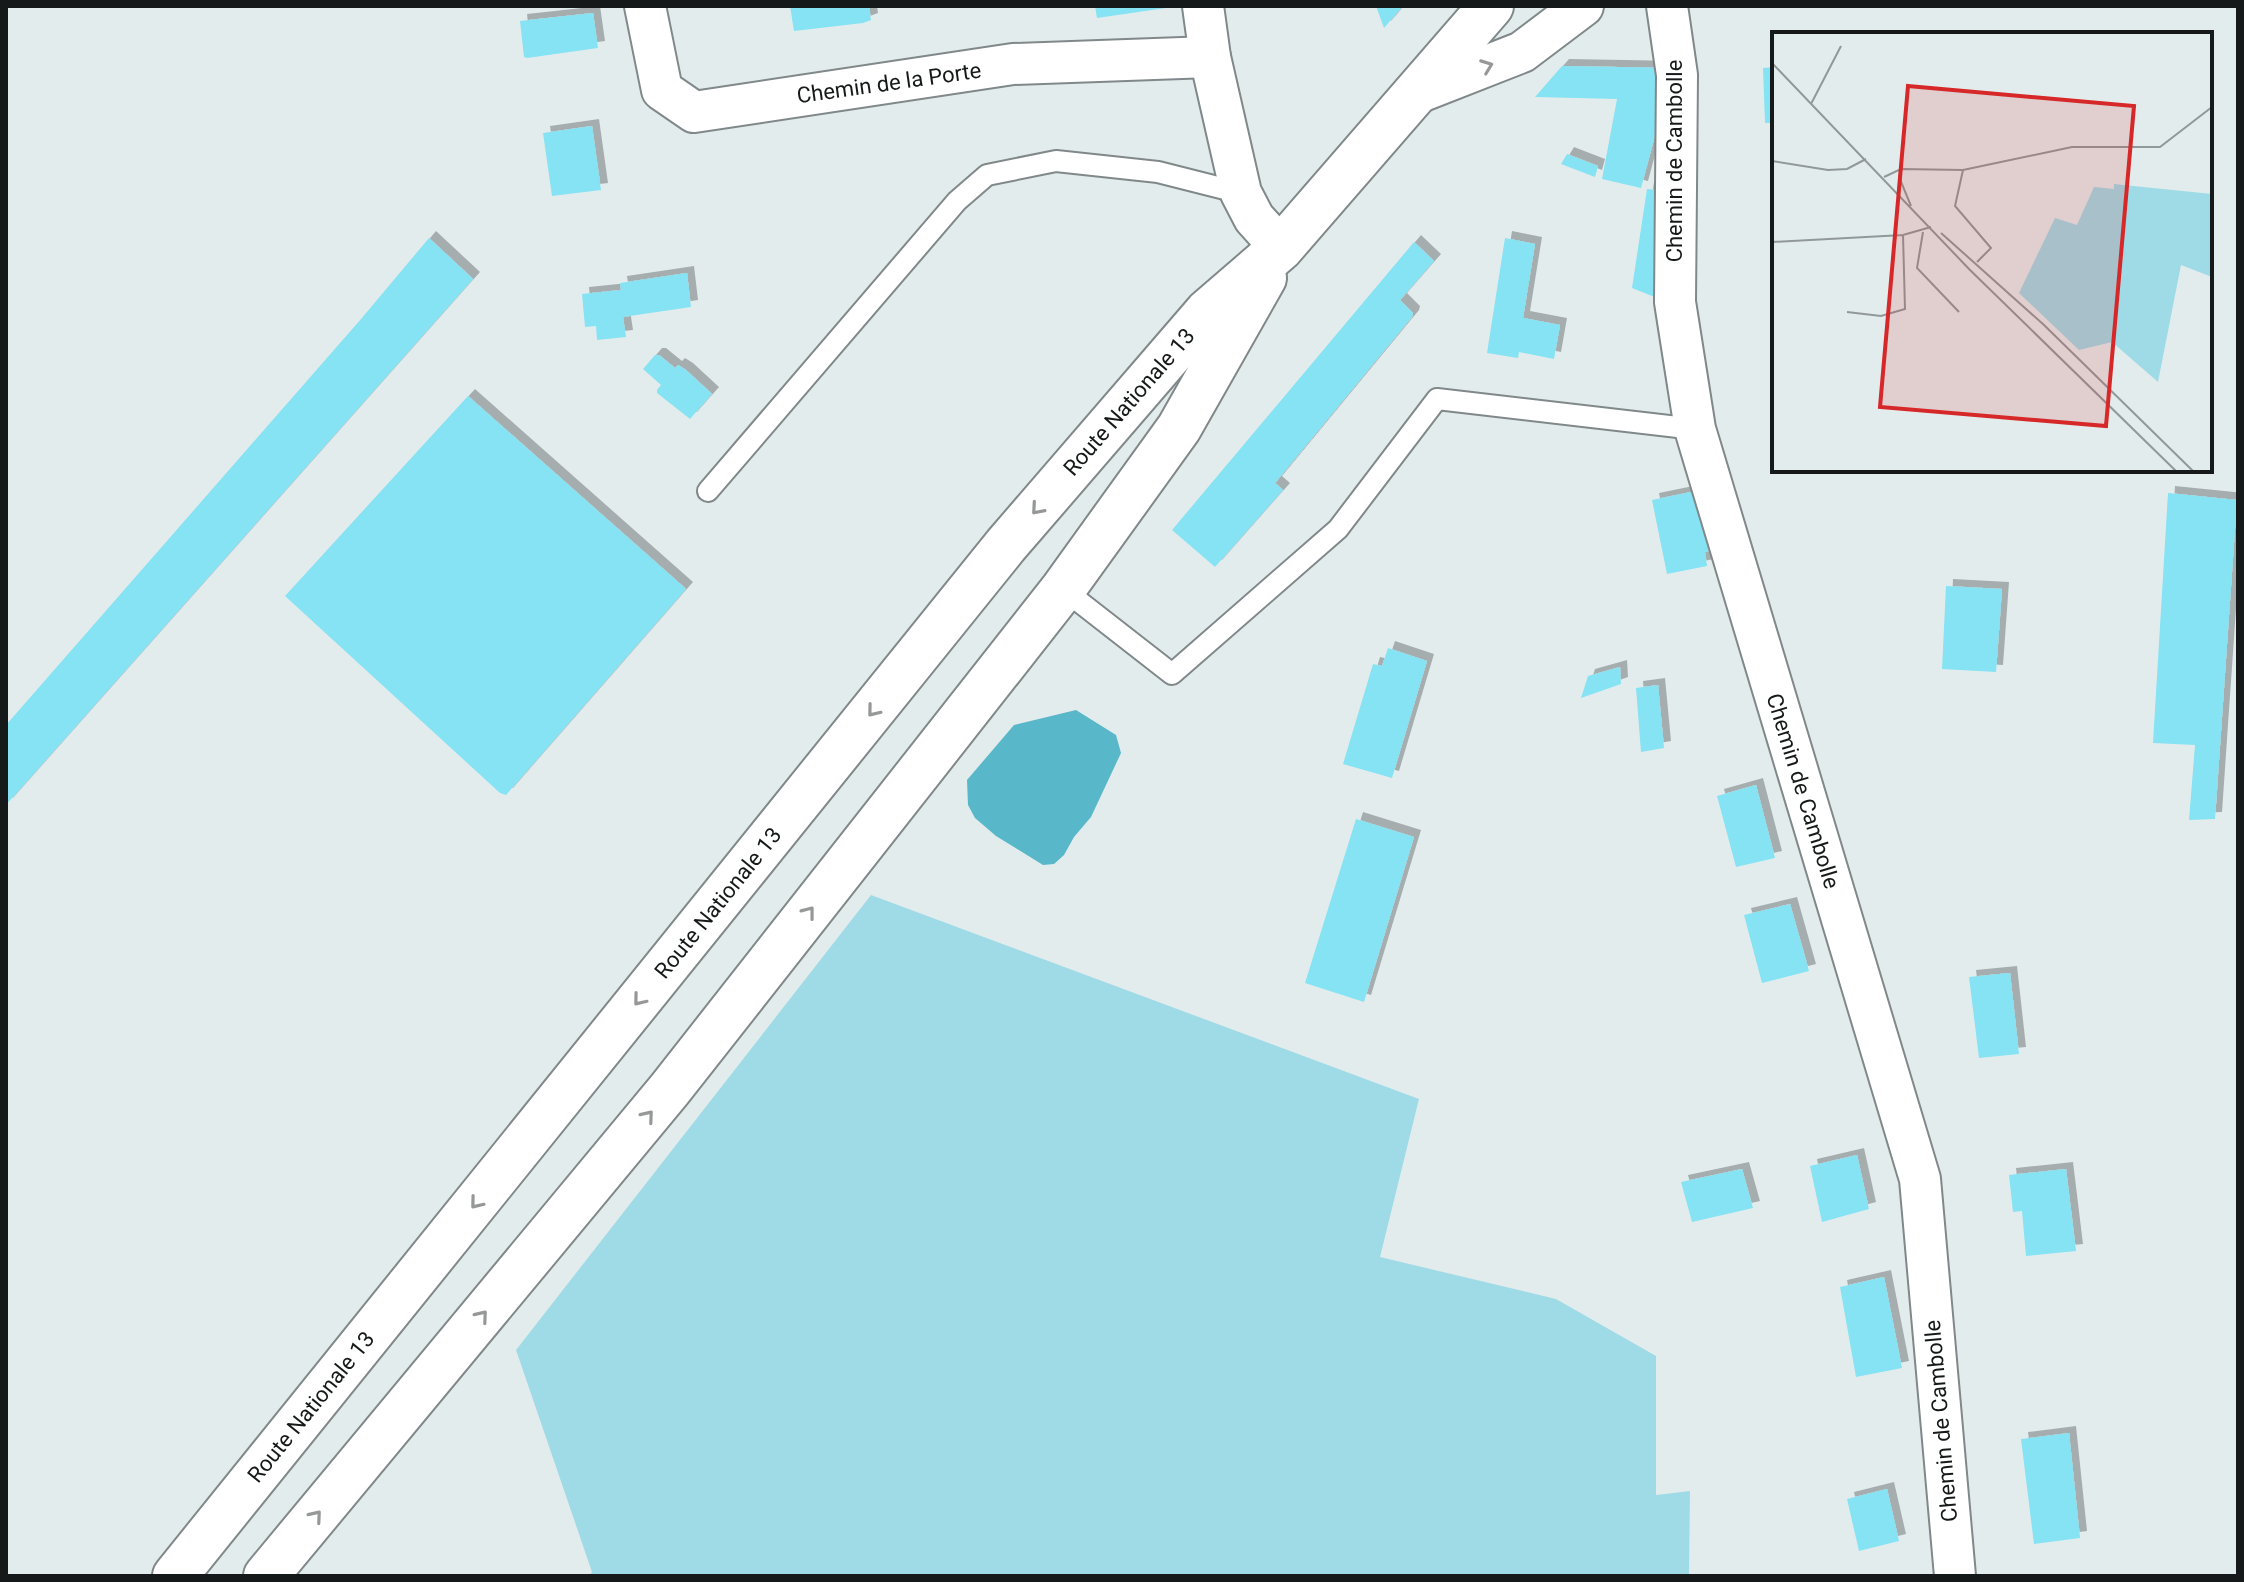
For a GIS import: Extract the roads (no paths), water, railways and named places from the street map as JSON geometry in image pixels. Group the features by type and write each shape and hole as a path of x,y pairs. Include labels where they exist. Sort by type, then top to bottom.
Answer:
{"main road":[{"name":"Route Nationale 13","path":"175,1576 1006,545 1207,312 1281,248 1491,6"},
{"name":"Route Nationale 13","path":"266,1576 670,1089 1063,589 1179,428 1281,248"}],"street":[{"name":"Chemin de la Porte","path":"645,6 662,90 694,112 1013,64 1210,57"},
{"path":"1203,6 1210,57 1241,193 1254,218 1281,248"},
{"path":"1415,94 1522,52 1583,6"},
{"name":"Chemin de Cambolle","path":"1667,6 1677,75 1675,302 1695,429 1920,1179 1955,1576"}],"lane":[{"path":"708,491 957,201 987,175 1056,161 1158,172 1241,193"},
{"path":"1063,589 1172,674 1338,529 1437,399 1695,429"}]}
